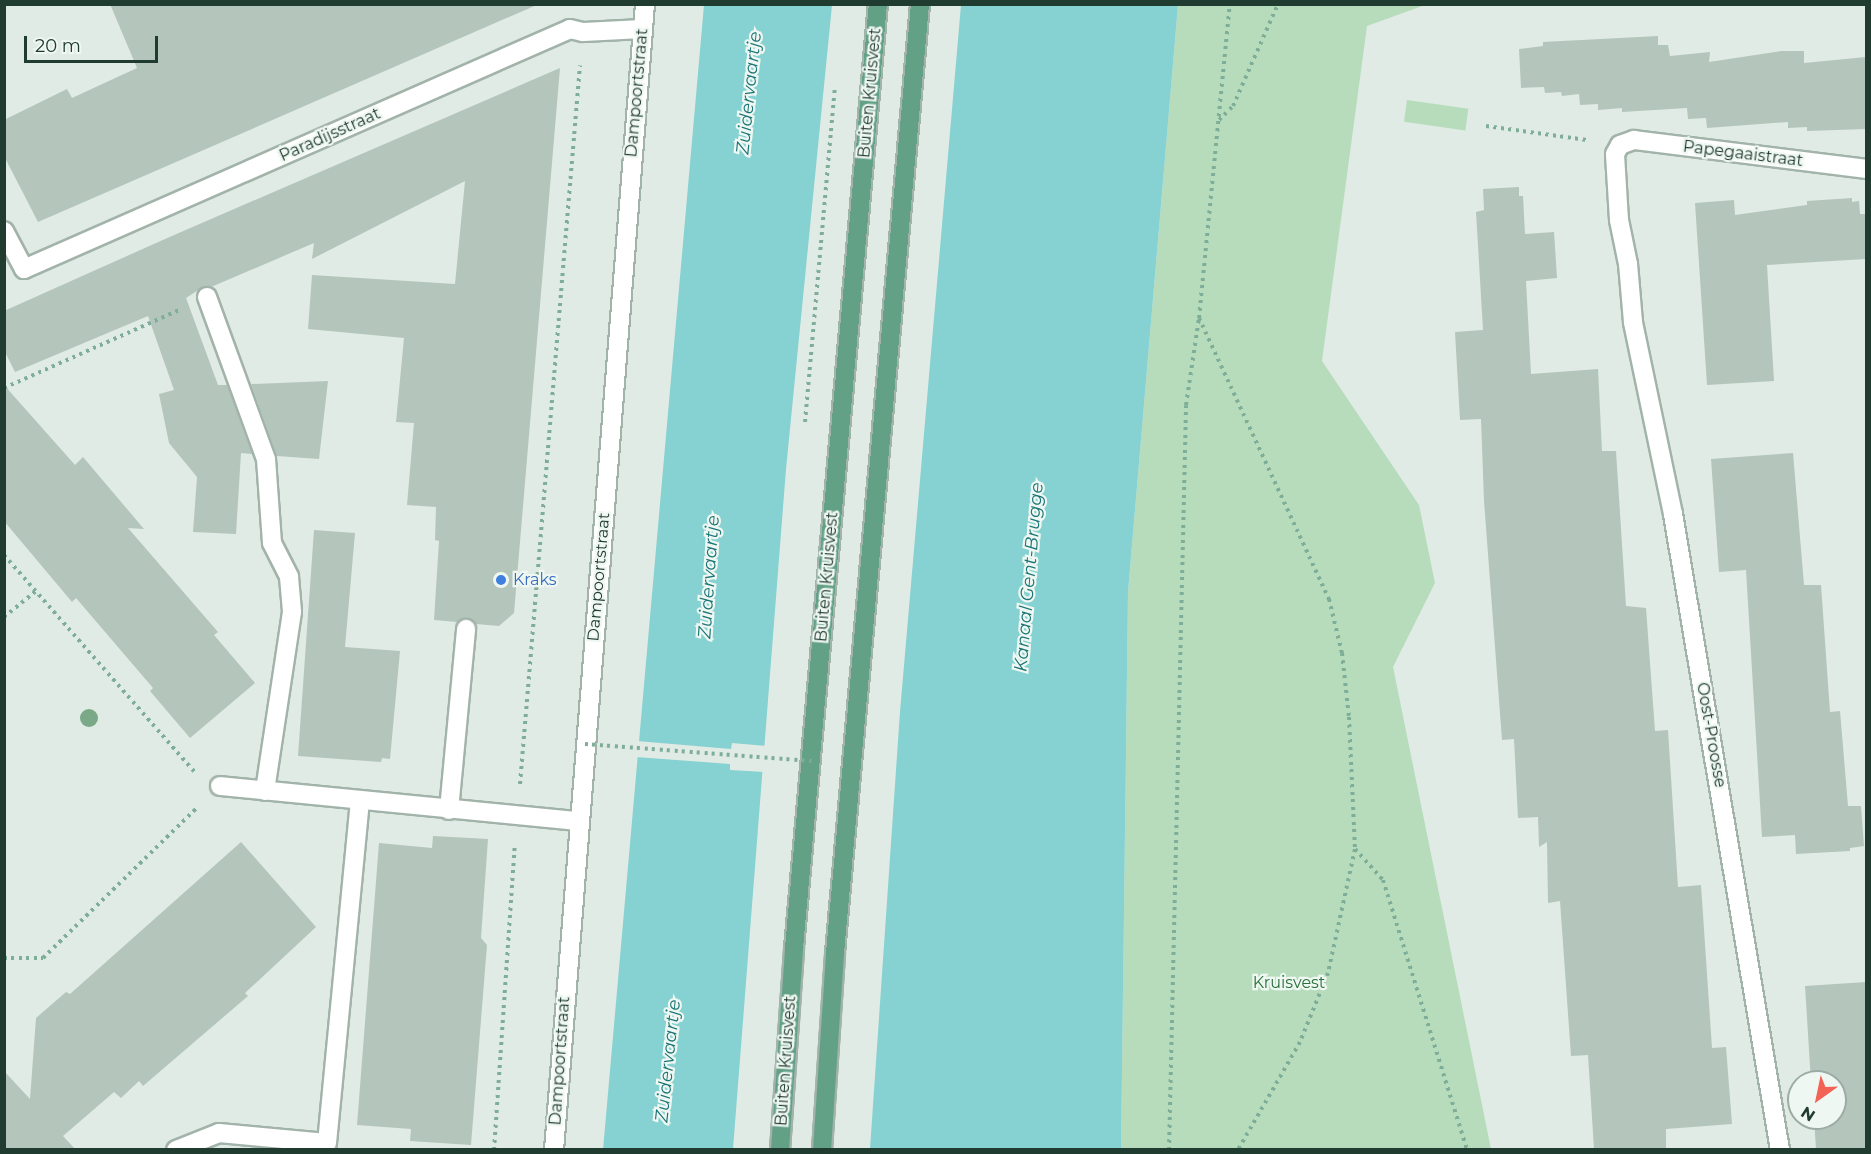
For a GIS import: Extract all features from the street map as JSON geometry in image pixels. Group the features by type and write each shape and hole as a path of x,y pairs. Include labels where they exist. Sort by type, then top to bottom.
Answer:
{"main road":[{"name":"Buiten Kruisvest","path":"780,1149 811,761 878,4"},
{"path":"822,1149 836,953 920,4"}],"street":[{"name":"Dampoortstraat","path":"554,1149 645,4"},
{"name":"Paradijsstraat","path":"4,231 24,269 570,29 583,32 643,29"},
{"name":"Papegaaistraat","path":"1620,145 1634,140 1866,169"},
{"name":"Oost-Proosse","path":"1620,145 1615,154 1619,220 1628,264 1633,322 1673,514 1780,1149"},
{"path":"207,297 266,459 272,543 289,577 292,612 265,791"},
{"path":"449,810 466,629"},
{"path":"220,786 579,821"},
{"path":"176,1149 219,1133 327,1143 360,801"}],"path":[{"path":"1169,1149 1186,405 1199,318 1230,4"},
{"path":"1218,121 1233,105 1278,4"},
{"path":"494,1149 518,816 583,32"},
{"path":"1486,126 1620,145"},
{"path":"4,388 207,297"},
{"path":"1199,318 1329,599 1342,653 1349,717 1355,849 1328,974 1300,1042 1238,1149"},
{"path":"4,555 202,781 220,786"},
{"path":"4,617 36,591"},
{"path":"585,744 811,761"},
{"path":"4,958 43,958 220,786"},
{"path":"1355,849 1383,880 1467,1149"}],"green space":[{"name":"Kruisvest","path":"1178,5 1425,5 1367,26 1322,361 1419,505 1435,583 1393,667 1491,1149 1121,1150 1128,592"},
{"path":"1407,100 1468,109 1465,130 1404,122"}],"water":[{"name":"Zuidervaartje","path":"704,5 832,5 786,469 733,1149 603,1150"},
{"name":"Kanaal Gent-Brugge","path":"961,5 1178,5 1128,592 1121,1149 870,1149 900,712"}],"pier":[{"path":"637,741 731,749 732,743 768,746 766,772 730,770 730,764 636,757"}],"building":[{"path":"110,4 539,4 38,222 4,156 4,120 67,89 72,98 137,68"},
{"path":"1658,36 1658,45 1668,45 1670,56 1710,52 1709,62 1781,51 1804,51 1804,63 1866,57 1866,129 1807,131 1807,127 1788,128 1788,122 1707,128 1706,118 1688,119 1687,108 1622,112 1622,108 1598,110 1598,104 1580,105 1579,94 1562,96 1561,92 1545,93 1544,87 1521,88 1519,49 1543,46 1543,42"},
{"path":"560,68 514,613 499,626 476,624 468,618 457,622 434,620 439,541 435,540 436,507 407,505 414,423 396,422 404,338 308,329 312,275 455,284 465,181 312,259 314,243 211,287 203,287 186,298 218,385 227,385 252,454 241,453 236,534 193,532 197,477 169,443 159,394 174,390 148,316 15,372 4,350 4,311"},
{"path":"1519,187 1519,196 1523,196 1525,234 1554,232 1557,278 1526,281 1531,374 1598,369 1602,451 1616,451 1626,606 1646,608 1655,731 1668,730 1678,887 1701,885 1712,1048 1726,1047 1732,1124 1666,1129 1666,1149 1594,1149 1588,1055 1571,1056 1560,901 1548,903 1547,842 1539,847 1538,817 1518,818 1514,739 1502,740 1484,501 1481,419 1460,420 1455,332 1483,330 1476,212 1484,210 1483,189"},
{"path":"1852,198 1852,202 1859,201 1860,214 1866,214 1866,259 1767,265 1774,381 1707,385 1695,203 1734,200 1735,215 1807,205 1807,201"},
{"path":"328,381 319,459 277,456 251,384"},
{"path":"4,385 75,465 83,457 144,529 128,528 218,632 214,635 255,683 190,738 150,691 153,688 76,598 72,602 4,521"},
{"path":"1793,453 1804,585 1821,585 1830,712 1840,711 1848,806 1861,806 1864,846 1850,848 1850,851 1796,854 1795,835 1762,837 1746,570 1719,572 1711,459"},
{"path":"314,530 355,533 345,647 400,651 390,759 382,758 381,762 298,756"},
{"path":"433,836 488,839 481,938 487,945 471,1145 410,1141 411,1129 357,1125 379,843 432,848"},
{"path":"241,842 316,927 245,993 248,996 143,1086 139,1081 121,1098 114,1092 63,1136 75,1149 4,1149 4,1071 30,1099 36,1018 66,992 70,994"},
{"path":"1866,982 1866,1149 1816,1149 1815,1130 1847,1130 1847,1070 1810,1070 1805,986"}],"place":[{"name":"Kraks","path":"501,580"}]}
